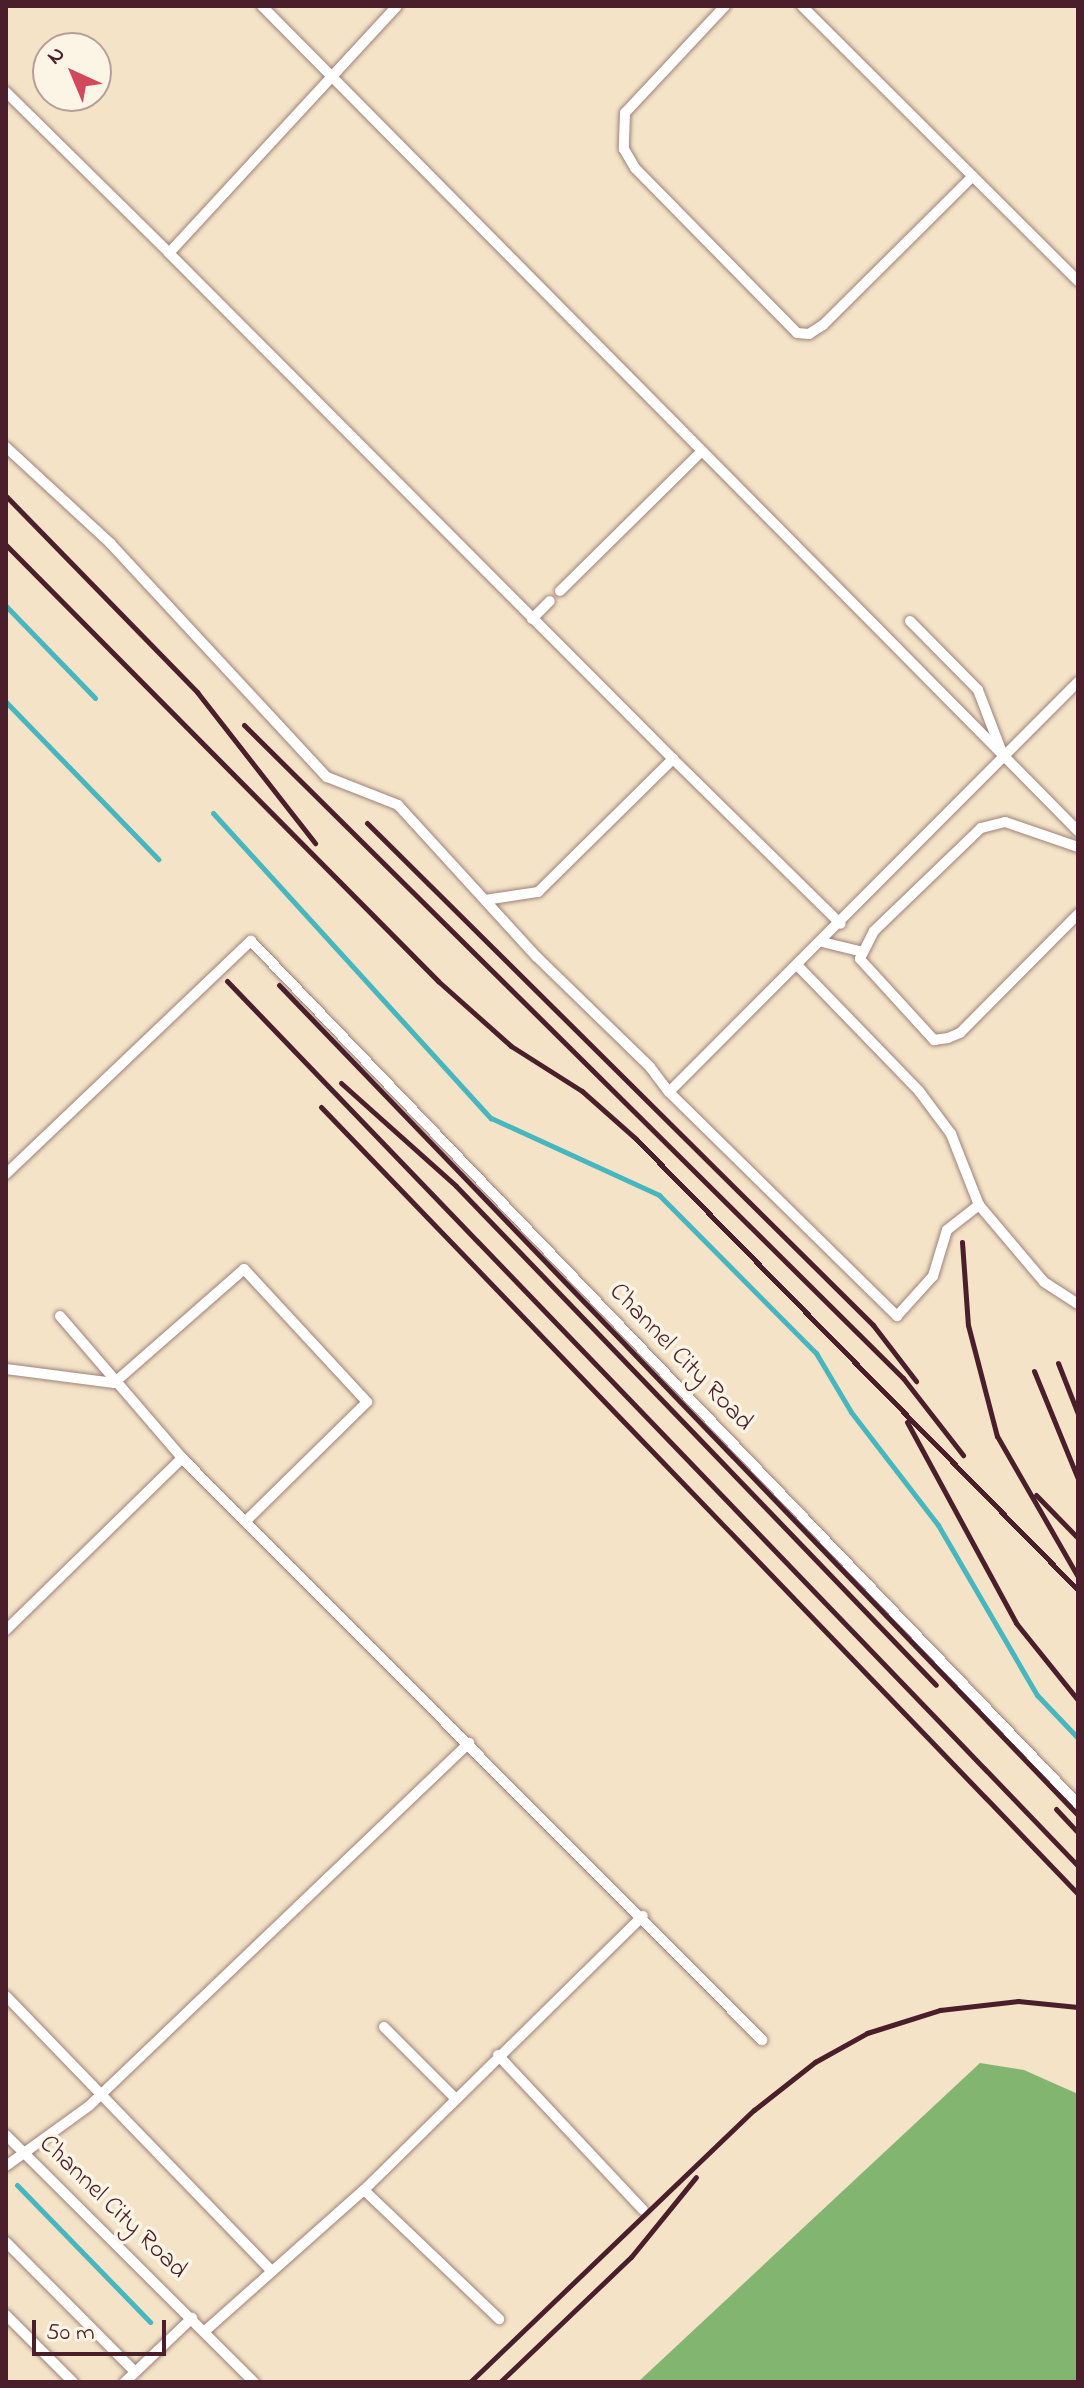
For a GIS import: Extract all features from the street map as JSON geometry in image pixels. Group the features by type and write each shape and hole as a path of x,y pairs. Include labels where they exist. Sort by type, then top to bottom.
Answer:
{"lane":[{"path":"262,6 1078,831"},
{"path":"169,253 397,6"},
{"path":"725,6 625,113 624,149 635,168 797,333 809,334 823,325 973,176"},
{"path":"802,6 1078,281"},
{"path":"6,92 841,924"},
{"path":"6,447 110,543 327,777 398,805 485,900 650,1067 669,1092 897,1316 933,1276 947,1230 979,1205"},
{"path":"560,591 702,451"},
{"path":"532,619 550,601"},
{"path":"910,621 978,690 1003,755"},
{"path":"669,1092 841,924 1003,755 1078,682"},
{"path":"485,900 538,892 673,759"},
{"path":"1078,847 1005,822 981,828 874,931 863,952 864,968 934,1040 948,1038 960,1033 1078,914"},
{"name":"Channel City Road","path":"6,1174 251,941 1078,1804"},
{"path":"822,942 863,952"},
{"path":"798,966 919,1091 951,1134 979,1205 1044,1282 1078,1304"},
{"path":"6,1369 114,1383 244,1269 367,1402 246,1521"},
{"path":"60,1316 114,1383 182,1458 643,1916 762,2040"},
{"path":"6,1630 182,1458"},
{"path":"6,2166 23,2151 71,2122 102,2094 469,1743"},
{"path":"205,2331 364,2190 498,2055 643,1916"},
{"path":"6,1996 271,2270"},
{"path":"384,2027 455,2098"},
{"path":"498,2055 643,2210"},
{"name":"Channel City Road","path":"6,2135 254,2382"},
{"path":"364,2190 499,2319"},
{"path":"6,2242 135,2372"},
{"path":"6,2315 73,2382"},
{"path":"125,2382 192,2318"}],"green space":[{"path":"980,2063 1024,2070 1078,2094 1078,2382 638,2382"}],"waterway":[{"path":"6,606 95,698"},
{"path":"6,702 158,859"},
{"path":"213,813 491,1118 659,1195 816,1353 851,1412 938,1525 1037,1695 1078,1738"},
{"path":"17,2185 150,2322"}],"railway":[{"path":"6,496 197,692 315,843"},
{"path":"6,545 438,981 511,1046 582,1091 636,1139 1078,1590"},
{"path":"244,725 903,1378 963,1455"},
{"path":"367,823 873,1325 916,1381"},
{"path":"227,981 1078,1866"},
{"path":"279,985 1078,1815"},
{"path":"341,1083 456,1186 936,1685"},
{"path":"321,1107 1078,1894"},
{"path":"962,1242 968,1325 997,1436 1078,1577"},
{"path":"1058,1363 1078,1414"},
{"path":"1034,1371 1078,1479"},
{"path":"907,1422 1016,1623 1078,1700"},
{"path":"1036,1495 1078,1538"},
{"path":"1056,1809 1078,1833"},
{"path":"470,2382 754,2110 815,2062 867,2033 940,2010 1018,2001 1078,2007"},
{"path":"500,2382 631,2257 696,2177"}]}
